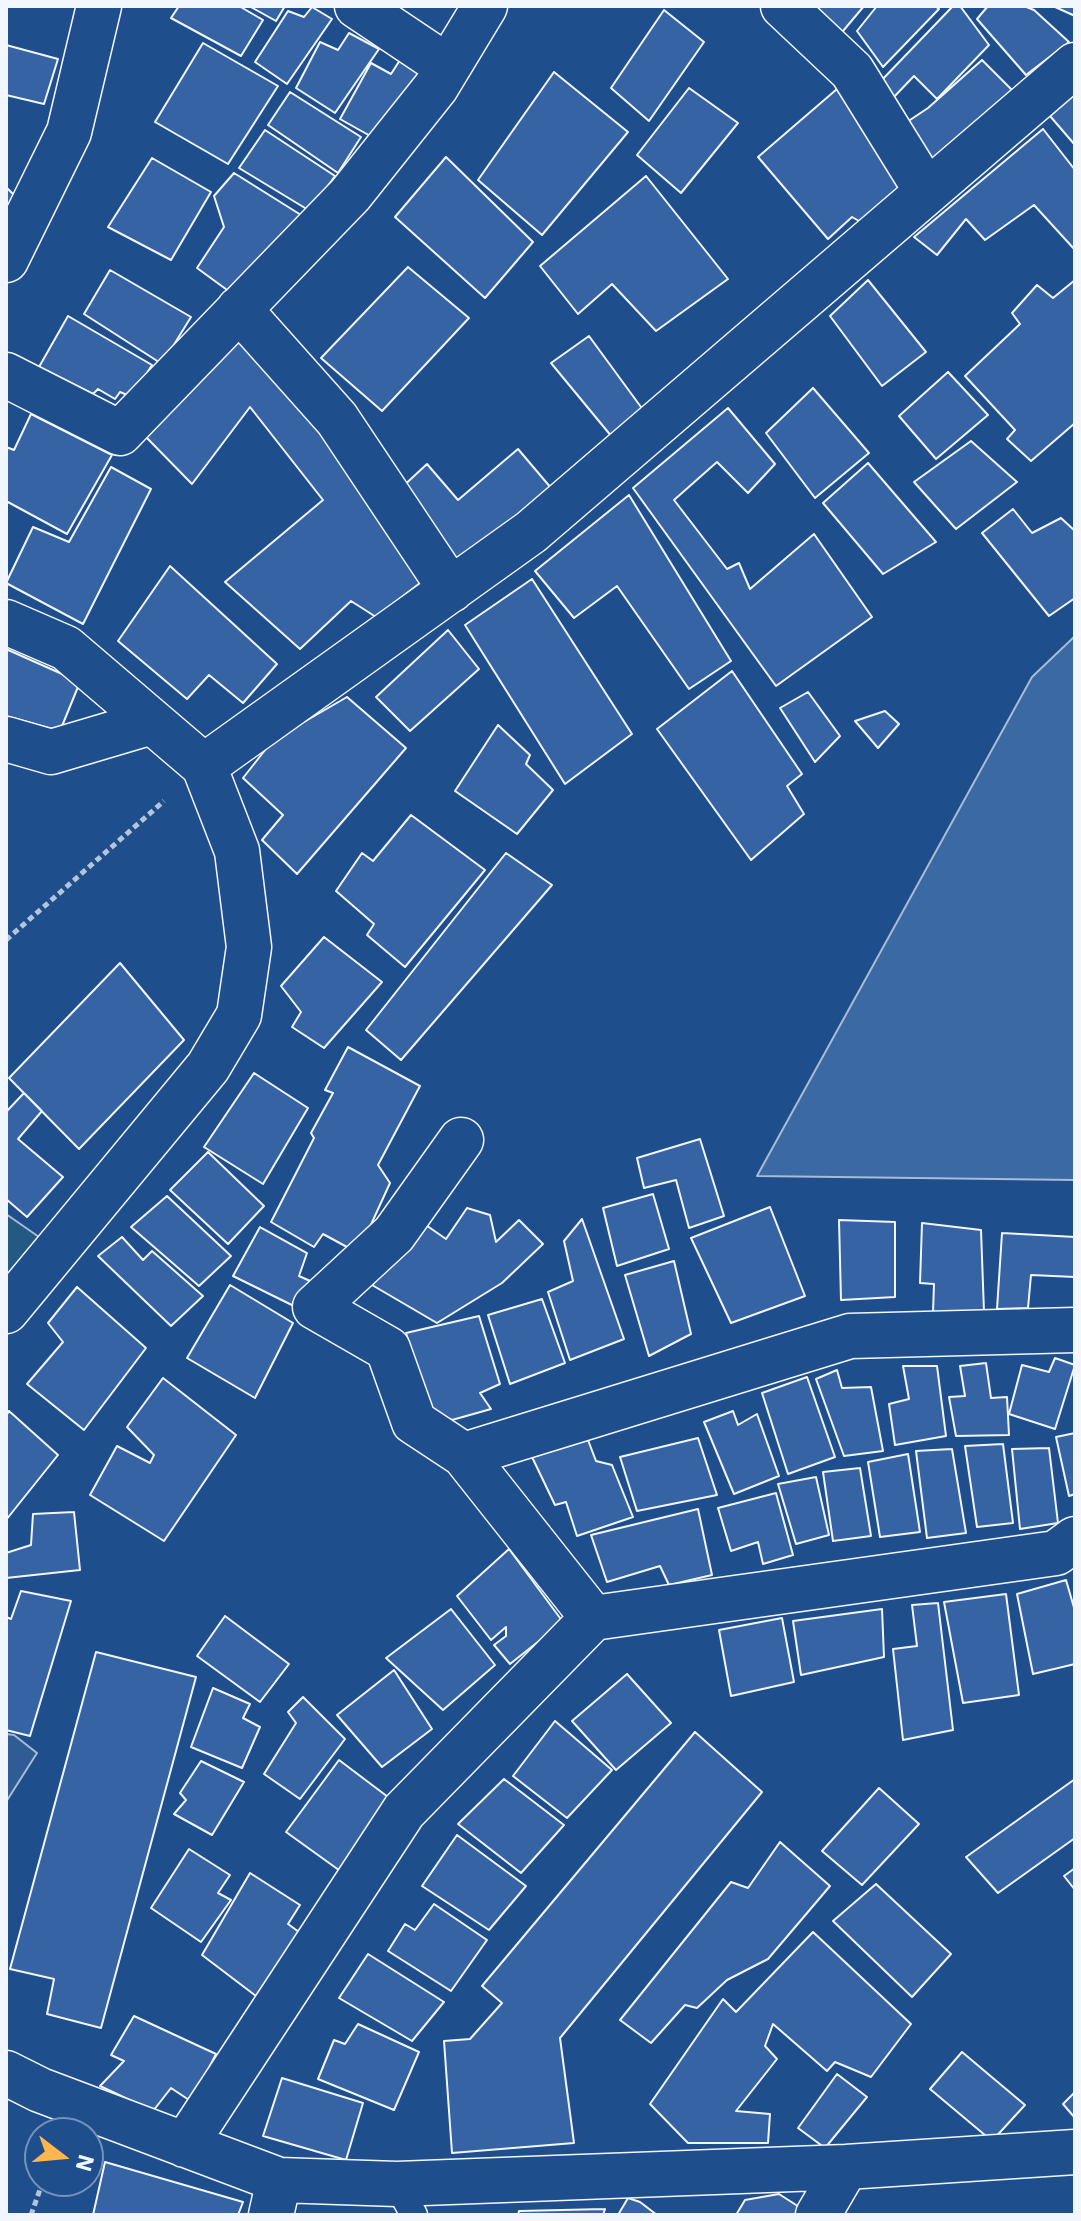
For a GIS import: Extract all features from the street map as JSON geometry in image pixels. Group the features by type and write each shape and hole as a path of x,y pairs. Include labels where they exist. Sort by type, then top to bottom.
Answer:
{"street":[{"path":"6,260 69,132 99,6"},
{"path":"357,6 448,67"},
{"path":"6,375 120,433 350,195 436,87 485,6"},
{"path":"783,6 852,71 927,192"},
{"path":"204,766 531,532 1075,65"},
{"path":"239,309 337,419 451,590"},
{"path":"6,622 66,648 204,766 237,851 249,947 239,1015 208,1067 6,1311"},
{"path":"6,739 51,752 152,722"},
{"path":"461,1140 394,1234 315,1307 388,1349 414,1422 464,1455 593,1618"},
{"path":"464,1455 850,1336 1075,1330"},
{"path":"185,2145 404,1811 593,1618 1056,1553 1075,1539"},
{"path":"6,2073 40,2090 185,2145 275,2197 406,2200 1075,2152"},
{"path":"818,2215 846,2167"}],"path":[{"path":"6,940 204,766"}],"shaded area":[{"path":"1075,636 1075,1180 757,1176 1032,677"},
{"path":"6,1214 39,1237 6,1276"},
{"path":"6,1734 14,1735 37,1753 6,1802"}],"building":[{"path":"179,6 239,6 263,20 241,56 171,18"},
{"path":"249,6 285,6 276,21"},
{"path":"807,6 864,6 838,37"},
{"path":"877,6 935,6 939,9 883,67 857,31"},
{"path":"953,6 960,6 989,45 937,99 914,76 892,99 879,83"},
{"path":"988,6 1024,6 1034,10 1069,42 1026,75 977,19"},
{"path":"1053,6 1075,6 1075,16"},
{"path":"312,7 332,19 287,84 255,62 288,11 304,17"},
{"path":"664,10 704,42 649,121 611,88"},
{"path":"349,33 379,49 335,113 296,88 320,42 338,50"},
{"path":"203,43 278,86 228,164 155,122"},
{"path":"6,45 58,59 44,104 6,95"},
{"path":"400,60 425,77 381,142 340,119 371,63 391,74"},
{"path":"982,60 1017,95 932,167 904,124 928,108"},
{"path":"554,72 628,132 542,235 478,180"},
{"path":"689,88 738,123 681,193 637,155"},
{"path":"837,89 910,189 868,226 852,217 828,239 758,157"},
{"path":"290,92 361,137 338,173 268,125"},
{"path":"1075,92 1075,145 1050,116"},
{"path":"1043,129 1075,170 1075,250 1034,205 985,240 966,219 937,255 914,237"},
{"path":"265,130 335,176 310,211 239,168"},
{"path":"446,157 533,242 485,298 395,217"},
{"path":"152,158 211,192 171,260 108,227"},
{"path":"234,173 301,215 234,295 197,268 224,227 214,196"},
{"path":"646,176 728,279 656,331 612,284 578,314 540,266"},
{"path":"6,187 21,202 6,231"},
{"path":"408,267 469,318 382,411 321,358"},
{"path":"110,270 191,317 162,364 84,314"},
{"path":"868,280 926,352 882,386 830,316"},
{"path":"1075,280 1075,423 1031,461 1007,439 1015,430 965,376 1020,324 1012,313 1037,285 1053,298"},
{"path":"68,316 152,365 132,397 120,392 115,399 98,389 93,394 39,367"},
{"path":"239,326 357,473 420,583 376,617 351,601 300,649 225,582 323,500 250,407 192,484 146,437"},
{"path":"589,336 649,418 617,443 551,363"},
{"path":"948,372 988,415 936,459 899,416"},
{"path":"813,388 869,453 815,498 766,433"},
{"path":"728,408 775,464 748,493 717,462 674,500 727,569 739,563 750,589 814,534 872,617 776,686 633,488"},
{"path":"31,414 112,455 67,534 6,501 6,447 14,450"},
{"path":"971,441 1017,482 956,529 914,482"},
{"path":"518,449 557,495 455,567 399,490 427,464 458,500"},
{"path":"868,463 936,542 883,574 823,503"},
{"path":"111,467 151,489 83,624 6,583 33,527 69,542"},
{"path":"629,495 731,661 689,689 617,586 574,618 535,571"},
{"path":"1013,509 1032,533 1061,518 1075,531 1075,598 1049,616 982,533"},
{"path":"170,566 277,664 243,703 209,675 187,699 118,641"},
{"path":"532,579 632,734 565,784 465,625"},
{"path":"448,630 479,669 410,731 376,697"},
{"path":"6,649 80,682 60,731 6,716"},
{"path":"732,671 802,774 787,786 804,814 751,860 657,729"},
{"path":"808,692 840,736 815,762 780,708"},
{"path":"347,697 406,748 297,874 262,840 283,815 243,778 273,740"},
{"path":"885,711 899,724 878,748 855,721"},
{"path":"498,725 530,755 526,764 553,790 517,834 455,791"},
{"path":"411,815 485,870 405,967 367,935 374,924 336,891 362,853 373,861"},
{"path":"506,853 552,885 401,1060 366,1030"},
{"path":"324,937 382,982 324,1048 292,1027 301,1012 281,986"},
{"path":"120,963 184,1040 79,1149 9,1078"},
{"path":"348,1047 420,1086 378,1165 390,1183 358,1253 323,1234 314,1247 271,1222 314,1138 311,1133 333,1093 325,1090"},
{"path":"254,1073 308,1108 263,1184 204,1147"},
{"path":"24,1093 42,1111 18,1139 63,1177 27,1217 6,1199 6,1112"},
{"path":"700,1139 724,1216 689,1228 676,1180 644,1188 637,1158"},
{"path":"208,1152 264,1206 228,1244 170,1190"},
{"path":"653,1194 669,1249 617,1266 603,1208"},
{"path":"167,1196 231,1256 199,1286 131,1227"},
{"path":"770,1207 805,1296 731,1323 691,1238"},
{"path":"467,1208 490,1215 496,1242 519,1220 543,1244 502,1283 437,1323 372,1285 423,1223 446,1239"},
{"path":"582,1219 624,1339 570,1360 548,1292 573,1281 564,1241"},
{"path":"839,1220 895,1222 895,1297 841,1300"},
{"path":"922,1223 981,1230 984,1312 933,1312 934,1284 920,1283"},
{"path":"260,1227 307,1253 299,1276 317,1284 302,1310 233,1276"},
{"path":"1002,1233 1075,1237 1075,1277 1031,1275 1028,1308 997,1309"},
{"path":"122,1237 143,1260 152,1251 203,1296 171,1326 98,1256"},
{"path":"674,1261 691,1334 649,1356 625,1275"},
{"path":"230,1285 293,1323 255,1398 187,1358"},
{"path":"77,1287 146,1348 84,1430 27,1384 63,1342 48,1323"},
{"path":"542,1299 565,1363 510,1384 488,1315"},
{"path":"479,1316 500,1384 480,1393 491,1409 452,1420 430,1410 406,1333"},
{"path":"1055,1358 1075,1365 1055,1429 1009,1414 1022,1365 1049,1372"},
{"path":"986,1363 991,1398 1007,1397 1009,1435 956,1436 949,1397 965,1396 960,1366"},
{"path":"903,1366 937,1366 946,1436 895,1445 889,1404 909,1399"},
{"path":"837,1370 842,1388 871,1387 883,1451 844,1456 816,1379"},
{"path":"807,1377 835,1457 788,1474 762,1393"},
{"path":"163,1378 236,1435 164,1541 90,1495 117,1446 150,1463 154,1455 127,1427"},
{"path":"9,1411 58,1455 6,1520 6,1416"},
{"path":"733,1411 738,1425 757,1414 779,1476 734,1494 704,1422"},
{"path":"1075,1433 1075,1494 1069,1496 1056,1437"},
{"path":"698,1438 717,1495 637,1511 620,1457"},
{"path":"588,1440 596,1461 612,1465 633,1517 577,1536 566,1502 555,1505 532,1457"},
{"path":"1003,1444 1013,1523 977,1527 965,1446"},
{"path":"1049,1448 1058,1523 1020,1529 1012,1449"},
{"path":"952,1449 966,1533 927,1538 916,1451"},
{"path":"908,1454 920,1532 880,1537 868,1462"},
{"path":"860,1468 871,1536 833,1541 823,1472"},
{"path":"816,1477 829,1535 796,1544 778,1484"},
{"path":"776,1493 793,1555 763,1564 758,1542 731,1551 718,1508"},
{"path":"698,1509 712,1575 669,1585 660,1566 607,1582 591,1535"},
{"path":"74,1512 80,1570 6,1578 6,1553 31,1545 33,1514"},
{"path":"509,1549 563,1622 510,1664 494,1645 506,1636 506,1627 491,1640 457,1596"},
{"path":"1066,1580 1075,1611 1075,1664 1033,1674 1017,1594"},
{"path":"21,1591 71,1601 30,1736 6,1730 6,1617 11,1619"},
{"path":"1006,1594 1019,1695 963,1703 944,1602"},
{"path":"938,1603 953,1730 903,1740 893,1649 917,1646 912,1605"},
{"path":"451,1609 495,1665 443,1710 386,1658"},
{"path":"882,1609 884,1657 801,1675 793,1621"},
{"path":"225,1616 289,1664 260,1702 197,1656"},
{"path":"782,1618 794,1682 731,1696 719,1630"},
{"path":"96,1652 196,1677 101,2028 47,2014 54,1979 10,1969"},
{"path":"394,1670 432,1729 382,1767 337,1715"},
{"path":"627,1674 671,1723 616,1770 572,1721"},
{"path":"213,1688 250,1704 243,1718 260,1727 242,1768 191,1747"},
{"path":"303,1697 345,1739 300,1799 264,1774 296,1723 288,1712"},
{"path":"555,1721 612,1770 567,1818 513,1776"},
{"path":"695,1732 762,1792 560,2038 574,2143 452,2153 444,2041 470,2039 502,2003 482,1986"},
{"path":"339,1760 392,1800 343,1873 286,1832"},
{"path":"201,1761 244,1782 212,1835 174,1814 186,1800 180,1793"},
{"path":"504,1779 564,1825 521,1873 458,1824"},
{"path":"1075,1779 1075,1838 998,1893 966,1857"},
{"path":"879,1788 919,1824 862,1885 822,1851"},
{"path":"457,1835 526,1886 489,1930 422,1886"},
{"path":"780,1842 830,1886 768,1959 727,1980 697,2008 685,2005 651,2043 620,2020 731,1882 748,1888"},
{"path":"189,1849 230,1875 218,1893 231,1900 201,1942 151,1908"},
{"path":"1075,1868 1075,1890 1064,1876"},
{"path":"250,1873 300,1905 288,1924 299,1932 256,1996 202,1955"},
{"path":"876,1884 951,1954 912,1997 833,1921"},
{"path":"434,1904 487,1940 451,1991 388,1951 405,1924 415,1930"},
{"path":"813,1932 911,2024 871,2077 835,2062 827,2071 773,2024 765,2046 777,2059 736,2111 770,2114 768,2143 688,2143 650,2104 723,1999 736,2012"},
{"path":"368,1954 444,2002 412,2041 339,1998"},
{"path":"134,2016 216,2054 192,2102 171,2088 153,2111 100,2086 124,2061 111,2055"},
{"path":"358,2024 419,2052 394,2110 318,2079 334,2040 345,2044"},
{"path":"962,2052 1025,2105 992,2141 930,2089"},
{"path":"837,2074 867,2097 825,2148 798,2128"},
{"path":"282,2078 363,2103 346,2160 263,2136"},
{"path":"1075,2092 1075,2118 1063,2104"},
{"path":"105,2162 243,2202 238,2215 93,2215 97,2197 104,2197"},
{"path":"779,2194 807,2212 806,2215 736,2215 745,2200"},
{"path":"628,2198 640,2202 657,2215 618,2215"},
{"path":"605,2209 603,2215 518,2215 519,2211"}]}
